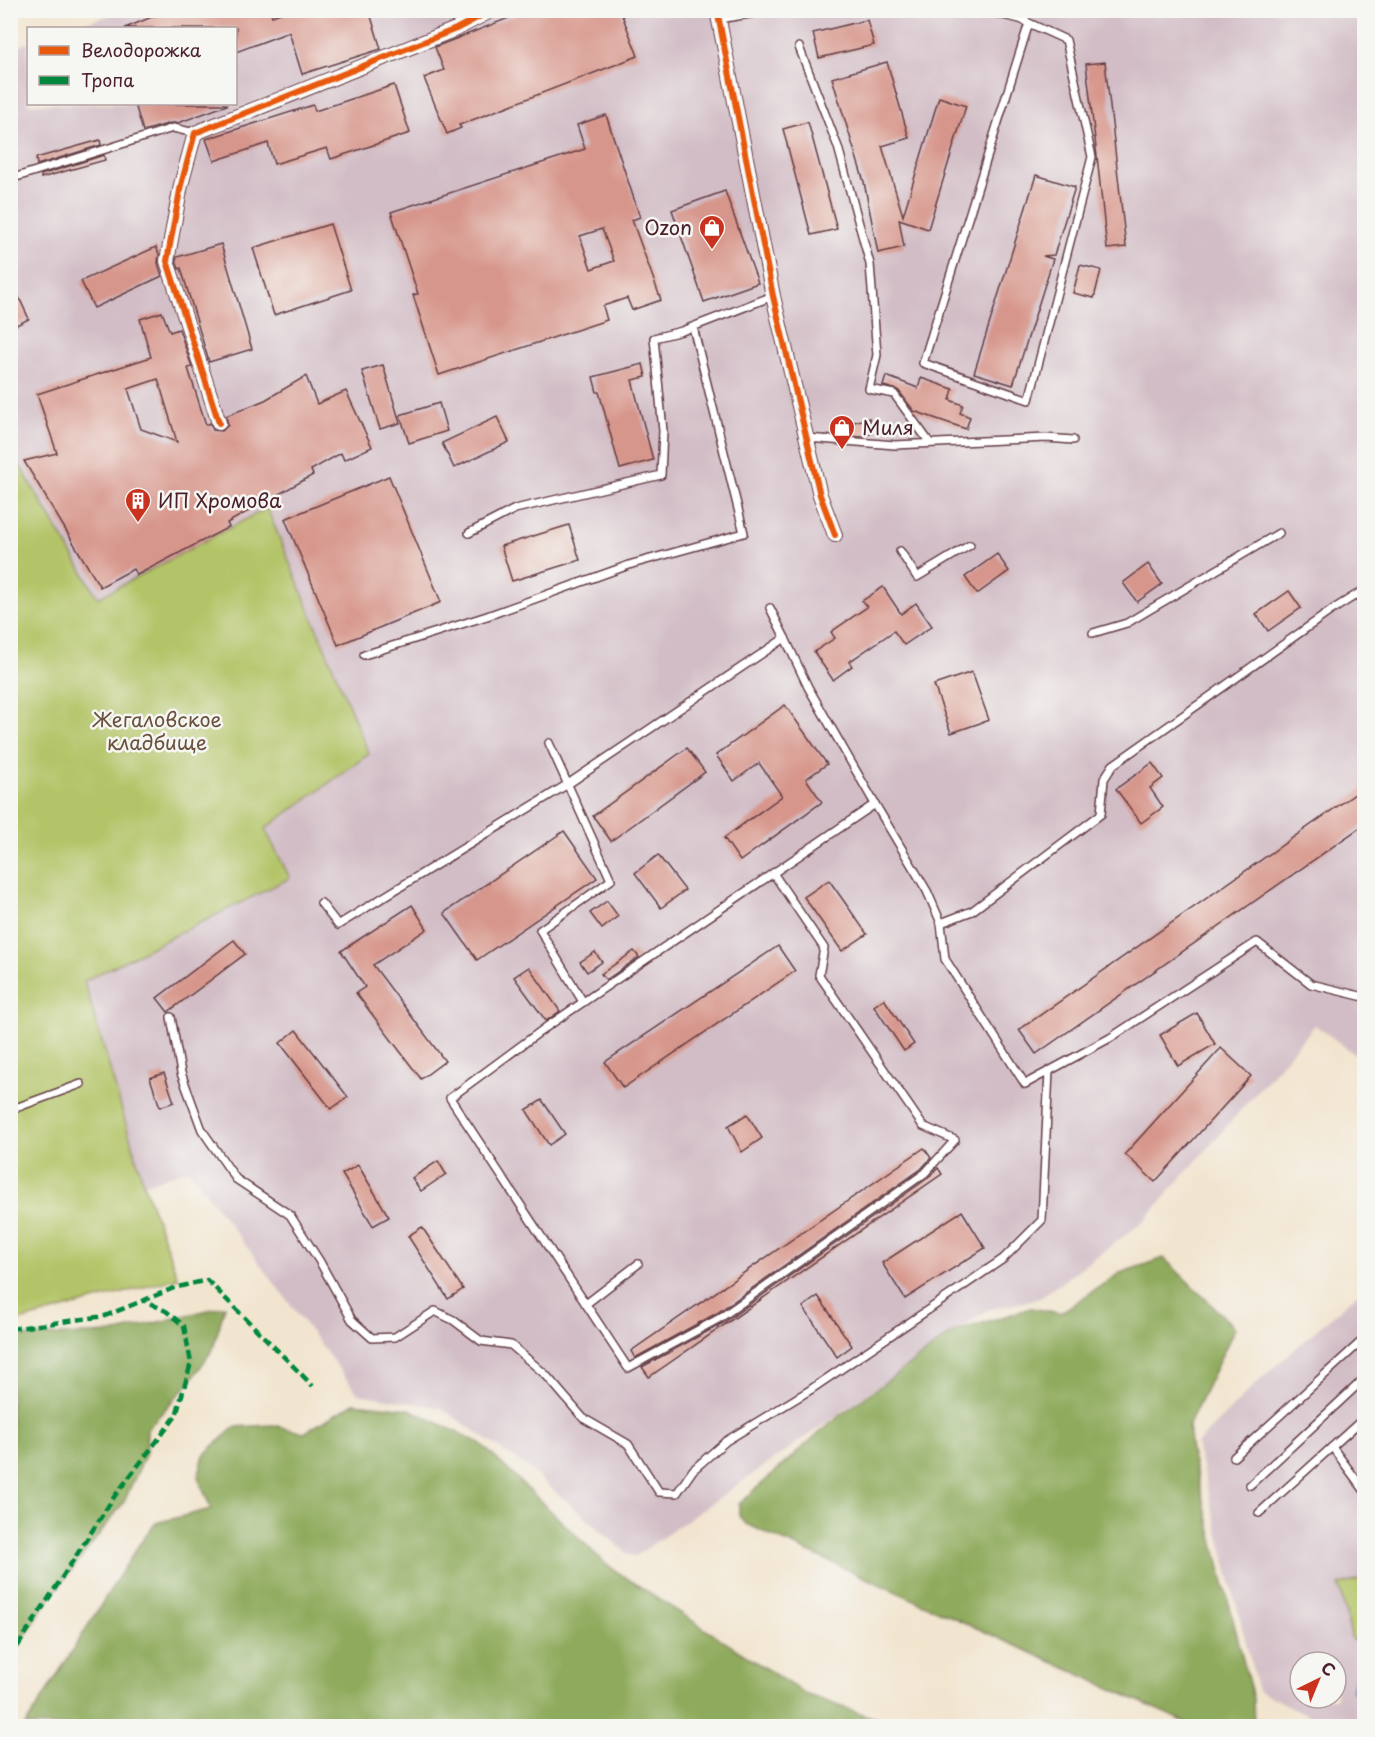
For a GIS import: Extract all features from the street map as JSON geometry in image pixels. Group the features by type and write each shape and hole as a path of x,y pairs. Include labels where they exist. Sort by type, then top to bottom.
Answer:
{"street":[{"path":"219,423 167,261 181,185 195,133 456,29 492,10"},
{"path":"718,15 773,296 820,495 835,535"}],"lane":[{"path":"718,15 774,10"},
{"path":"981,10 1020,19 1029,23 1066,40 1092,157 1029,400 923,363 1029,23"},
{"path":"799,47 838,147 870,264 877,355 869,389 894,394 930,443"},
{"path":"10,179 173,128 195,133"},
{"path":"469,533 515,509 661,475 663,431 654,338 693,327 773,296"},
{"path":"364,656 487,616 632,564 744,533 693,327"},
{"path":"807,438 895,445 1046,438 1073,440"},
{"path":"1093,633 1127,623 1279,532"},
{"path":"900,551 917,577 970,545"},
{"path":"941,923 972,911 1101,813 1104,779 1113,765 1332,610 1365,590"},
{"path":"770,609 808,687 874,804 927,891 941,923 945,959 1025,1084 1110,1038 1257,942 1311,984 1365,997"},
{"path":"321,903 338,925 568,784 785,638"},
{"path":"549,743 611,880 540,930 583,1002"},
{"path":"773,873 824,948 819,975 923,1125 955,1140 926,1173 720,1318 628,1368 450,1098 545,1028 874,804"},
{"path":"171,1017 181,1073 202,1130 236,1179 290,1215 320,1262 352,1320 372,1338 395,1337 435,1311 453,1320 481,1341 511,1345 546,1375 583,1419 628,1444 659,1492 668,1493 677,1493 693,1470 726,1441 810,1390 1003,1259 1042,1220 1049,1071"},
{"path":"10,1110 81,1084"},
{"path":"586,1304 639,1264"},
{"path":"1234,1457 1365,1339"},
{"path":"1250,1485 1365,1379"},
{"path":"1259,1513 1365,1418"},
{"path":"1332,1447 1365,1490"}],"shaded area":[{"path":"124,10 1364,11 1364,1061 1315,1025 1143,1222 1040,1298 987,1310 636,1556 629,1555 525,1466 441,1408 358,1394 188,1169 144,1185 84,981 289,878 265,829 369,754 98,598 11,449 10,49 27,43 27,105 237,105 237,27 74,27"},
{"path":"1364,1288 1364,1726 1331,1726 1298,1710 1348,1710 1348,1650 1288,1650 1288,1705 1258,1691 1196,1444 1263,1377"}],"green space":[{"name":"Жегаловское кладбище","path":"10,449 98,598 267,508 369,754 265,829 290,878 84,981 144,1185 178,1278 12,1323 10,1320"},
{"path":"1164,1258 1235,1328 1188,1426 1191,1452 1253,1699 1254,1726 1194,1726 746,1524 739,1516 739,1504 831,1422 954,1332 1031,1308 1060,1313 1120,1273"},
{"path":"225,1306 213,1349 190,1382 147,1429 146,1453 124,1502 42,1609 11,1659 11,1337 113,1333"},
{"path":"354,1403 409,1409 480,1443 608,1566 805,1694 897,1726 25,1726 138,1546 156,1523 211,1509 198,1477 204,1455 234,1427 273,1425 304,1433"},
{"path":"1364,1579 1364,1637 1352,1640 1339,1585"}],"water":[{"path":"1364,1659 1364,1697 1356,1694 1352,1689 1360,1662"}],"building":[{"path":"169,10 270,10 272,16 289,10 369,10 381,49 302,74 289,32 237,52 237,27 127,27"},
{"path":"529,10 620,10 638,56 459,125 461,128 447,134 424,78 444,70 435,47"},
{"path":"867,20 874,45 819,58 813,33"},
{"path":"887,62 909,138 882,146 903,216 939,97 966,106 928,229 899,219 904,247 878,253 864,182 832,78"},
{"path":"1105,62 1126,247 1107,249 1086,64"},
{"path":"394,85 410,133 331,159 327,148 274,164 268,143 214,161 206,139 313,105 315,111"},
{"path":"135,105 227,105 178,123 143,131"},
{"path":"606,115 640,217 632,220 661,300 632,310 627,298 603,306 607,320 439,375 413,295 418,294 391,212 585,149 577,125","holes":["602,229 614,261 591,269 580,236"]},
{"path":"808,122 837,229 811,235 783,129"},
{"path":"100,140 101,145 37,165 36,158"},
{"path":"104,155 105,160 41,178 41,175"},
{"path":"1036,175 1075,187 1054,255 1043,256 1053,259 1013,385 974,373"},
{"path":"725,191 758,283 704,302 672,210"},
{"path":"330,224 351,290 274,315 253,248"},
{"path":"221,244 252,349 209,362 181,268 179,269 176,260 177,257"},
{"path":"156,247 162,276 94,308 81,281"},
{"path":"1080,265 1101,270 1094,298 1073,293"},
{"path":"10,278 29,319 10,328"},
{"name":"ИП Хромова","path":"162,312 170,332 179,329 192,367 188,368 206,425 210,423 213,430 222,431 228,425 226,416 265,400 306,376 317,404 346,391 372,447 344,460 341,453 311,470 313,475 227,523 229,527 137,575 133,569 100,587 24,461 57,453 37,394 151,357 140,319","holes":["158,379 177,442 141,429 128,389"]},
{"path":"643,364 646,377 632,380 653,460 620,469 593,377"},
{"path":"383,365 400,423 380,429 362,371"},
{"path":"886,376 918,388 921,378 953,389 950,400 963,405 960,413 970,417 966,429 914,411 898,390 883,386"},
{"path":"439,403 447,431 409,443 400,415"},
{"path":"497,417 509,442 454,468 442,443"},
{"path":"869,418 873,433 860,437 838,435 836,427"},
{"path":"389,476 441,602 338,645 285,519"},
{"path":"569,525 580,560 512,581 501,546"},
{"path":"997,554 1009,571 977,594 965,577"},
{"path":"1148,564 1162,584 1137,602 1123,583"},
{"path":"883,587 901,614 916,603 932,626 904,645 894,631 849,662 852,666 833,680 814,652 835,638 831,632 867,607 862,601"},
{"path":"1289,591 1301,608 1268,631 1256,614"},
{"path":"972,672 989,720 951,733 934,685"},
{"path":"785,705 827,764 806,779 822,802 740,861 724,838 782,796 759,763 734,781 716,755"},
{"path":"687,748 705,772 611,841 593,816"},
{"path":"1152,763 1163,778 1150,788 1163,807 1141,823 1116,789"},
{"path":"1365,787 1365,824 1036,1054 1019,1030"},
{"path":"564,831 597,878 477,960 444,913"},
{"path":"658,855 685,890 661,908 635,873"},
{"path":"829,880 867,934 842,951 804,897"},
{"path":"607,901 618,916 602,929 590,913"},
{"path":"412,905 427,929 373,965 445,1061 421,1079 356,993 365,987 341,951"},
{"path":"234,940 245,954 168,1012 157,998"},
{"path":"778,946 795,971 623,1088 605,1062"},
{"path":"634,951 639,957 606,980 601,974"},
{"path":"595,952 602,962 587,972 580,962"},
{"path":"529,967 560,1011 546,1021 514,977"},
{"path":"884,999 914,1044 904,1051 874,1006"},
{"path":"1197,1013 1215,1044 1178,1066 1160,1035"},
{"path":"296,1030 348,1097 331,1109 280,1043"},
{"path":"1221,1048 1251,1076 1155,1182 1125,1154"},
{"path":"164,1073 174,1102 160,1107 150,1078"},
{"path":"542,1100 565,1134 549,1145 526,1110"},
{"path":"747,1114 762,1138 742,1152 728,1126"},
{"path":"924,1148 931,1158 921,1169 717,1313 635,1358 631,1351"},
{"path":"438,1161 446,1174 421,1191 412,1178"},
{"path":"358,1165 389,1217 373,1226 342,1174"},
{"path":"938,1168 942,1174 649,1377 642,1367 723,1323 928,1178"},
{"path":"962,1211 985,1248 905,1299 882,1263"},
{"path":"422,1227 463,1289 448,1299 408,1236"},
{"path":"818,1296 852,1346 837,1357 803,1307"}],"marked path":[{"path":"10,1329 105,1316 174,1288 207,1280 313,1386"},
{"path":"10,1658 114,1497 176,1416 191,1363 184,1326 166,1311 143,1300"}],"cycle path":[{"path":"219,423 167,261 181,185 195,133 456,29 492,10"},
{"path":"717,10 773,296 820,495 835,535"}],"place":[{"name":"Ozon","path":"712,251"},
{"name":"Миля","path":"842,451"},
{"name":"ИП Хромова","path":"138,524"}]}
